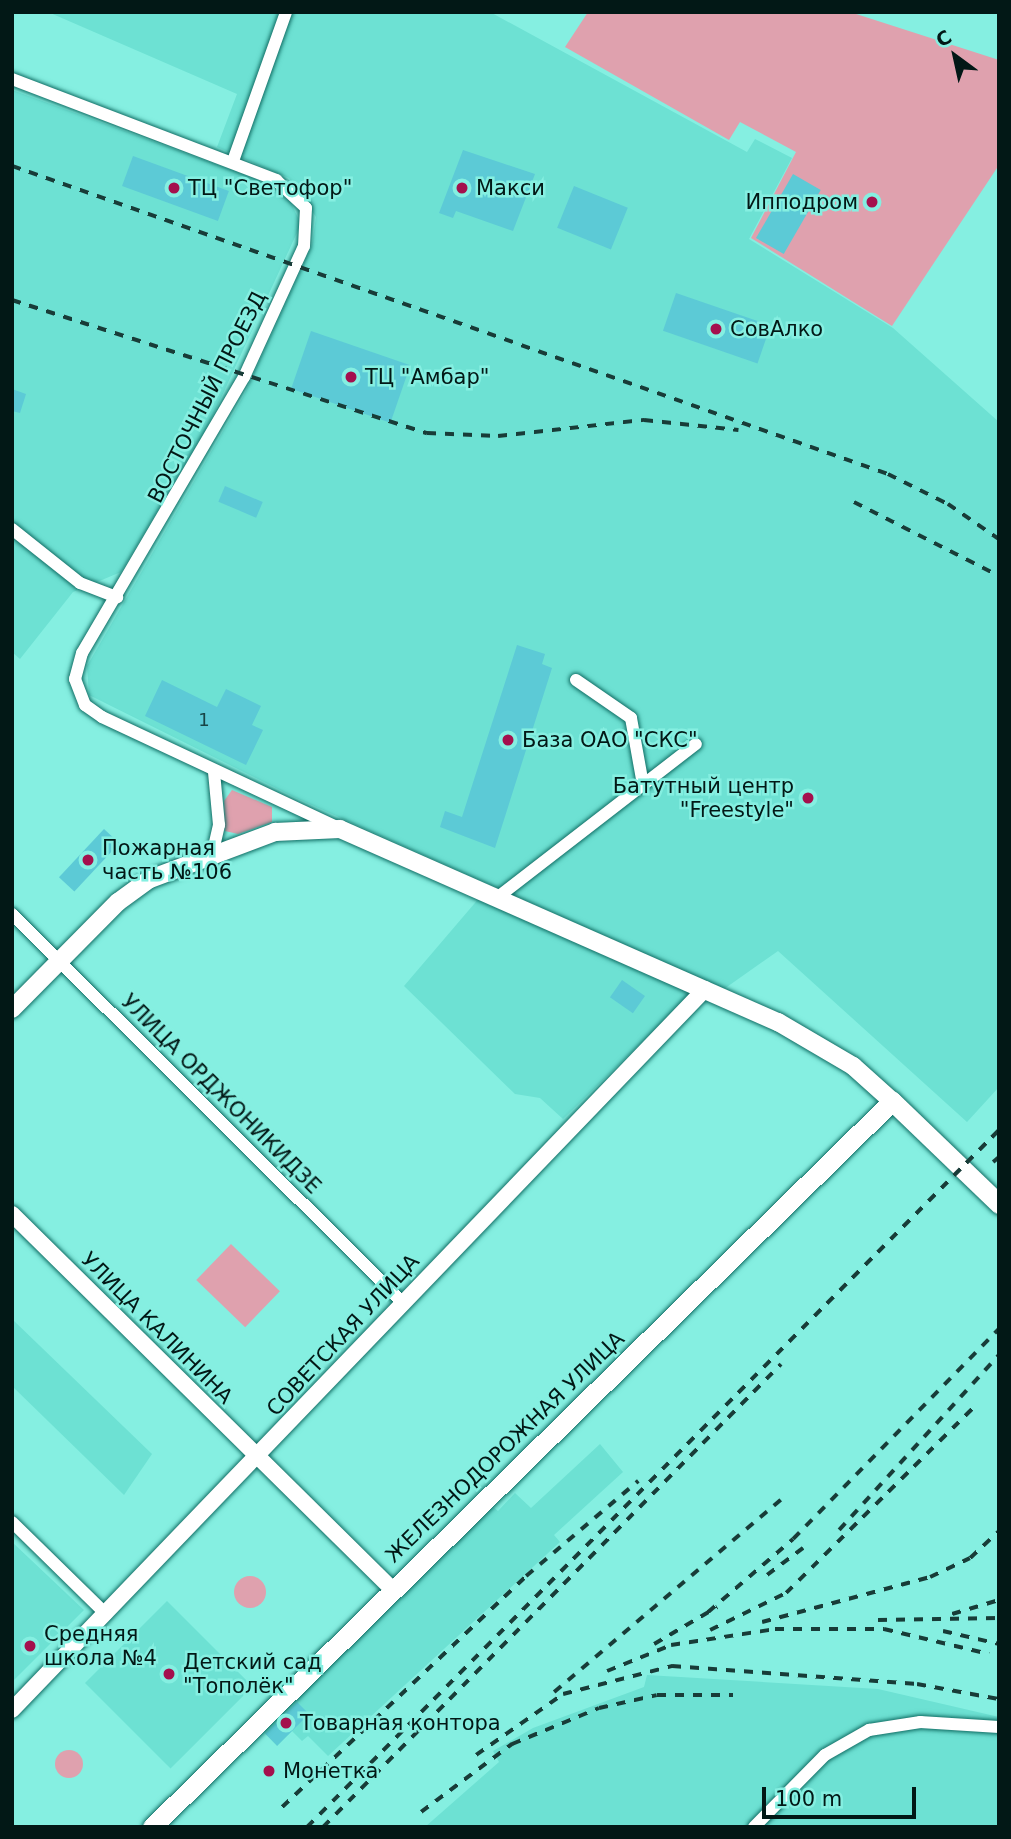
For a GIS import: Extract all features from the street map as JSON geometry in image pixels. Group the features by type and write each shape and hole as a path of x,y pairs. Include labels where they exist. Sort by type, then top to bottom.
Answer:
{"main road":[{"path":"12,1009 139,886 212,851 285,830 340,829 705,989 839,1057 892,1101 999,1203"},
{"name":"ЖЕЛЕЗНОДОРОЖНАЯ УЛИЦА","path":"152,1827 892,1101"}],"street":[{"path":"233,161 286,12"},
{"name":"ВОСТОЧНЫЙ ПРОЕЗД","path":"12,79 233,161 293,191 306,208 309,233 208,446 77,667 80,697 102,717 340,829"},
{"path":"12,529 80,583 117,597"},
{"path":"576,680 631,718 643,785"},
{"path":"498,897 696,744"},
{"path":"212,851 219,825 215,772"},
{"name":"УЛИЦА ОРДЖОНИКИДЗЕ","path":"12,914 402,1302"},
{"name":"СОВЕТСКАЯ УЛИЦА","path":"12,1710 705,989"},
{"name":"УЛИЦА КАЛИНИНА","path":"12,1214 392,1589"},
{"path":"12,1522 106,1615"},
{"path":"754,1827 825,1755 869,1730 920,1722 999,1727"}],"shaded area":[{"path":"48,12 490,12 747,152 755,139 792,158 749,239 893,328 999,422 999,1087 967,1122 778,951 724,989 294,797 89,695 87,666 244,395 312,245 316,217 289,178 217,147 237,94"},
{"name":"Ипподром","path":"588,12 850,12 999,60 999,165 892,326 751,238 796,152 740,122 729,140 565,47"},
{"path":"12,90 256,179 290,201 301,224 208,426 121,572 73,592 20,659 12,652"},
{"path":"232,790 272,807 272,822 238,834 225,831 224,801"},
{"path":"480,897 695,990 563,1119 540,1098 515,1094 404,986"},
{"path":"231,1244 280,1291 245,1327 196,1280"},
{"path":"12,1319 152,1454 124,1495 12,1386"},
{"path":"600,1444 623,1472 554,1535 560,1542 328,1756 308,1736 302,1741 292,1731 277,1746 263,1731 493,1507 498,1511 515,1493 531,1508"},
{"name":"Средняя школа №4","path":"12,1542 84,1610 12,1682"},
{"path":"250,1576 261,1581 266,1592 261,1603 250,1608 239,1603 234,1592 239,1581"},
{"name":"Детский сад \"Тополёк\"","path":"167,1601 253,1687 171,1769 85,1683"},
{"path":"647,1675 878,1689 999,1717 999,1827 425,1827 499,1762 493,1751 533,1728 644,1687"},
{"path":"69,1750 79,1754 83,1764 79,1774 69,1778 59,1774 55,1764 59,1754"}],"building":[{"path":"463,150 535,174 513,231 456,211 453,218 439,213"},
{"name":"ТЦ \"Светофор\"","path":"133,156 229,191 218,221 122,186"},
{"path":"793,174 821,190 784,254 756,238"},
{"path":"574,186 628,208 611,249 557,228"},
{"name":"СовАлко","path":"676,293 771,326 758,363 663,331"},
{"name":"ТЦ \"Амбар\"","path":"311,331 410,365 390,423 291,389"},
{"path":"12,389 26,394 20,413 12,411"},
{"path":"225,486 263,502 256,518 218,502"},
{"name":"База ОАО \"СКС\"","path":"517,645 545,654 542,664 552,668 495,848 440,827 445,811 462,817"},
{"path":"162,680 217,707 226,689 261,706 252,725 263,730 246,765 145,716"},
{"name":"Пожарная часть №106","path":"104,829 119,843 74,892 59,877"},
{"path":"622,980 645,996 633,1013 610,997"},
{"name":"Товарная контора","path":"297,1702 309,1714 277,1746 265,1734"}],"railway":[{"path":"12,166 888,474 948,504 999,539"},
{"path":"12,300 427,433 498,436 644,420 738,430"},
{"path":"854,502 999,576"},
{"path":"307,1827 999,1130"},
{"path":"993,1162 999,1157"},
{"path":"708,1612 793,1539 999,1329"},
{"path":"839,1530 999,1355"},
{"path":"323,1827 781,1364"},
{"path":"710,1630 786,1593 978,1403"},
{"path":"282,1807 526,1576 638,1481"},
{"path":"554,1692 785,1496"},
{"path":"762,1622 930,1577 970,1558 999,1531"},
{"path":"767,1575 803,1548"},
{"path":"952,1614 999,1600"},
{"path":"654,1644 717,1607"},
{"path":"878,1620 999,1618"},
{"path":"607,1671 671,1645 775,1629 884,1629 989,1654"},
{"path":"943,1631 999,1644"},
{"path":"476,1755 563,1694 672,1666 917,1684 999,1699"},
{"path":"421,1812 512,1744 599,1708 657,1695 733,1695"}],"place":[{"name":"ТЦ \"Светофор\"","path":"174,188"},
{"name":"Макси","path":"462,188"},
{"name":"Ипподром","path":"872,202"},
{"name":"СовАлко","path":"716,329"},
{"name":"ТЦ \"Амбар\"","path":"351,377"},
{"name":"База ОАО \"СКС\"","path":"508,740"},
{"name":"Батутный центр \"Freestyle\"","path":"808,798"},
{"name":"Пожарная часть №106","path":"88,860"},
{"name":"Средняя школа №4","path":"30,1646"},
{"name":"Детский сад \"Тополёк\"","path":"169,1674"},
{"name":"Товарная контора","path":"286,1723"},
{"name":"Монетка","path":"269,1771"}]}
